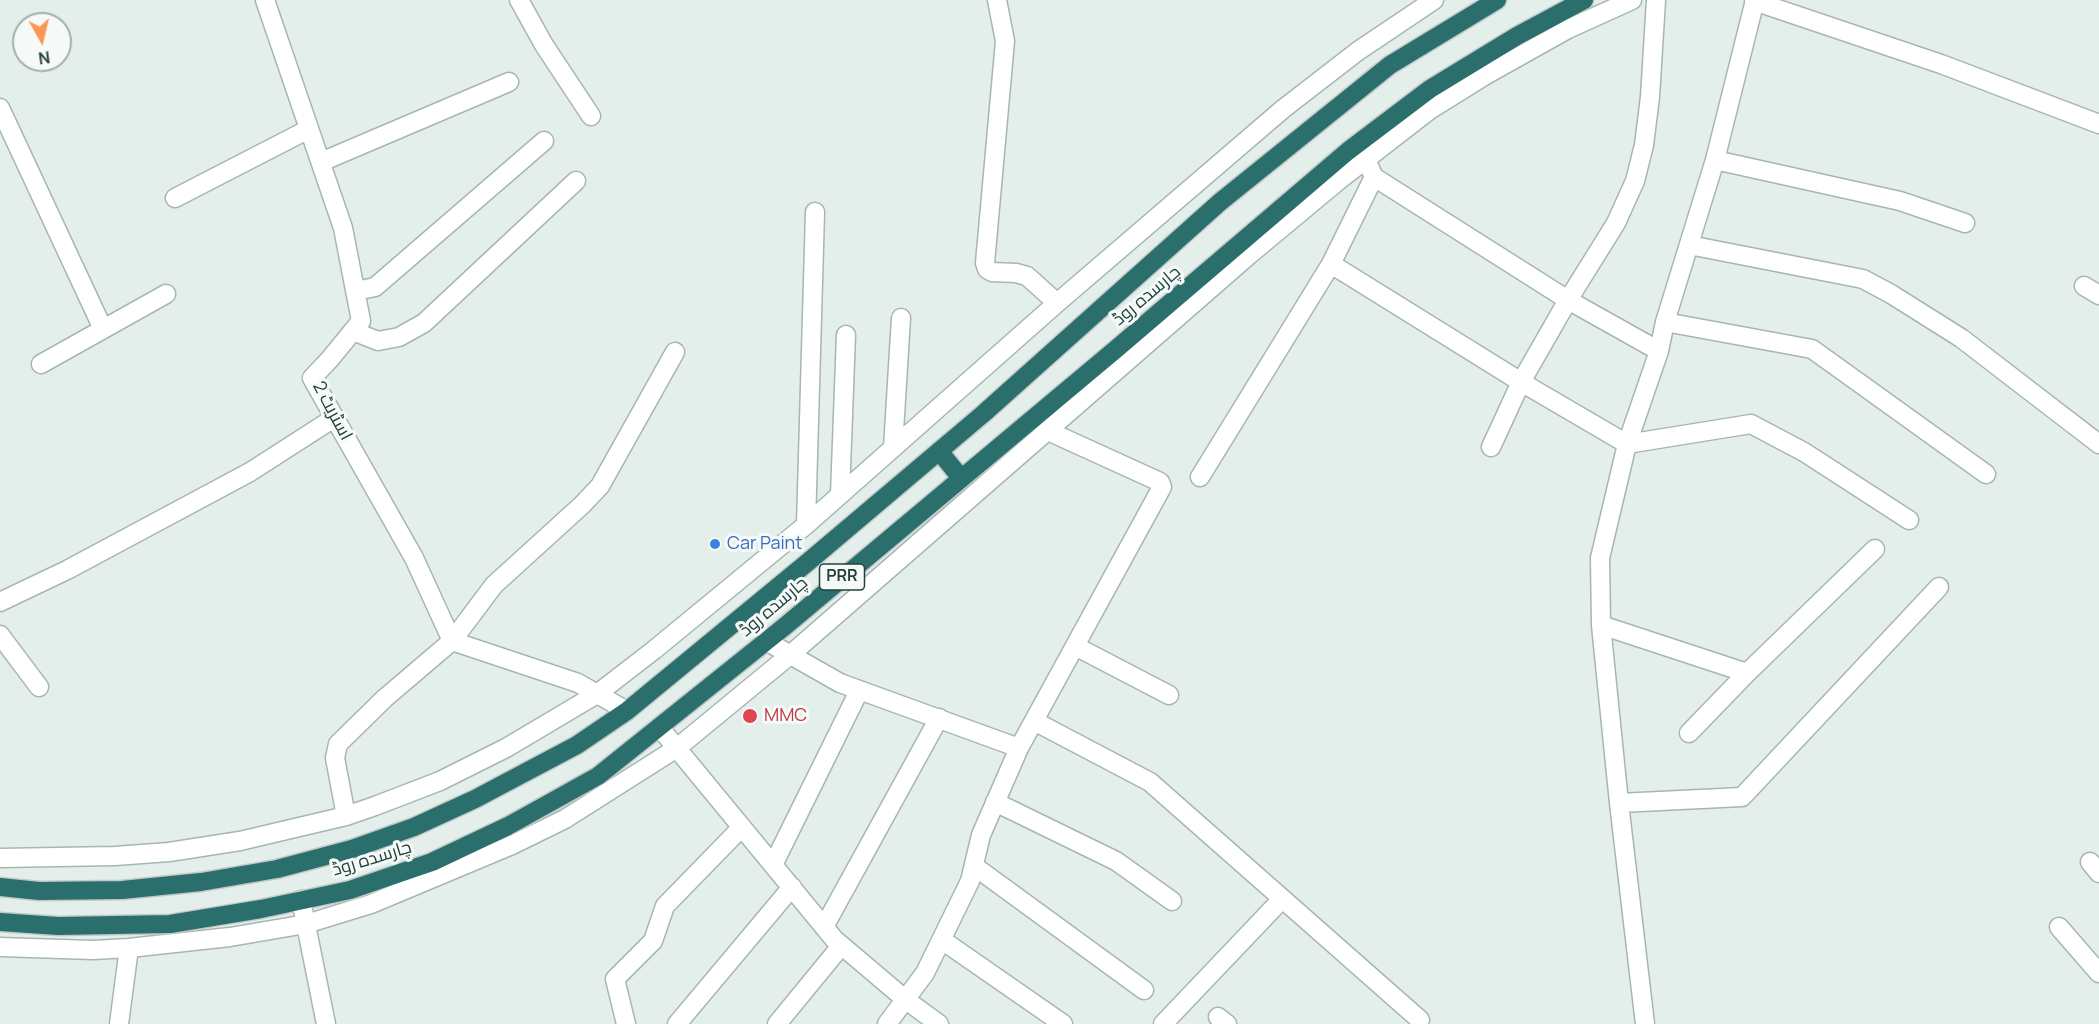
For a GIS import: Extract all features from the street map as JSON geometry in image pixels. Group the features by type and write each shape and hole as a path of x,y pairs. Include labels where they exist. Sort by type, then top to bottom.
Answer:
{"highway":[{"name":"چارسدہ روڈ","path":"0,887 39,891 110,890 201,882 277,869 352,849 414,827 476,799 577,745 627,711 983,414 1220,202 1390,65 1497,0"},
{"name":"چارسدہ روڈ","path":"0,922 58,926 170,924 350,890 432,862 508,826 598,776 766,641 1132,336 1348,151 1430,89 1517,36 1584,0"},
{"path":"939,451 961,478"}],"street":[{"path":"265,0 343,228 361,321 353,331 378,341 399,337 424,323 576,181"},
{"path":"519,0 544,45 591,116"},
{"path":"997,0 1005,41 985,263 987,269 992,272 1027,276 1057,303"},
{"path":"0,858 116,856 169,852 240,841 346,816 459,772 506,748 597,694 806,525 1057,303 1283,108 1358,51 1434,0"},
{"path":"0,947 93,950 129,948 230,937 306,924 371,904 512,845 565,819 677,748 790,655 1249,255 1431,110 1484,76 1568,28 1632,0"},
{"path":"1491,447 1521,382 1616,223 1635,181 1644,146 1650,98 1656,0"},
{"path":"1645,1024 1601,625 1600,558 1627,444 1659,351 1665,322 1715,160 1755,0 1941,64 2099,124"},
{"path":"321,162 508,82"},
{"path":"0,108 103,329"},
{"path":"175,198 309,129"},
{"path":"356,291 375,287 544,141"},
{"path":"1366,160 1374,177 1568,300 1659,351"},
{"path":"1715,160 1900,201 1965,223"},
{"path":"1200,477 1331,264 1374,177"},
{"path":"806,525 815,212"},
{"path":"1689,245 1863,279 1961,338 2099,444"},
{"path":"1331,264 1521,382 1627,444 1751,424 1804,452 1909,520"},
{"path":"41,364 166,294"},
{"path":"892,448 900,318"},
{"path":"1665,322 1812,349 1986,474"},
{"name":"اسٹریٹ 2","path":"353,331 312,378 414,558 452,641"},
{"path":"840,495 846,335"},
{"path":"346,816 335,758 338,744 385,698 452,641 494,585 582,506 600,486 675,352"},
{"path":"0,602 67,570 250,472 334,418"},
{"path":"887,1024 925,973 962,901 970,881 981,835 1019,748 1162,487 1160,482 1048,431"},
{"path":"1689,733 1747,673 1875,549"},
{"path":"1619,803 1742,797 1939,587"},
{"path":"1601,625 1747,673"},
{"path":"0,635 39,687"},
{"path":"452,641 578,683 627,711"},
{"path":"766,641 840,683 1019,748"},
{"path":"1076,646 1169,695"},
{"path":"773,864 859,691"},
{"path":"824,927 939,718"},
{"path":"1034,722 1150,782 1420,1020"},
{"path":"660,728 841,946 939,1024"},
{"path":"995,801 1116,861 1172,901"},
{"path":"626,1024 615,979 653,940 665,906 742,827"},
{"path":"974,866 1144,990"},
{"path":"677,1024 792,887"},
{"path":"1163,1024 1282,899"},
{"path":"301,900 326,1024"},
{"path":"2059,927 2099,973"},
{"path":"942,940 1063,1024"},
{"path":"777,1024 841,946"},
{"path":"119,1024 129,948"}],"place":[{"name":"Car Paint","path":"715,544"},
{"name":"MMC","path":"750,716"}]}
